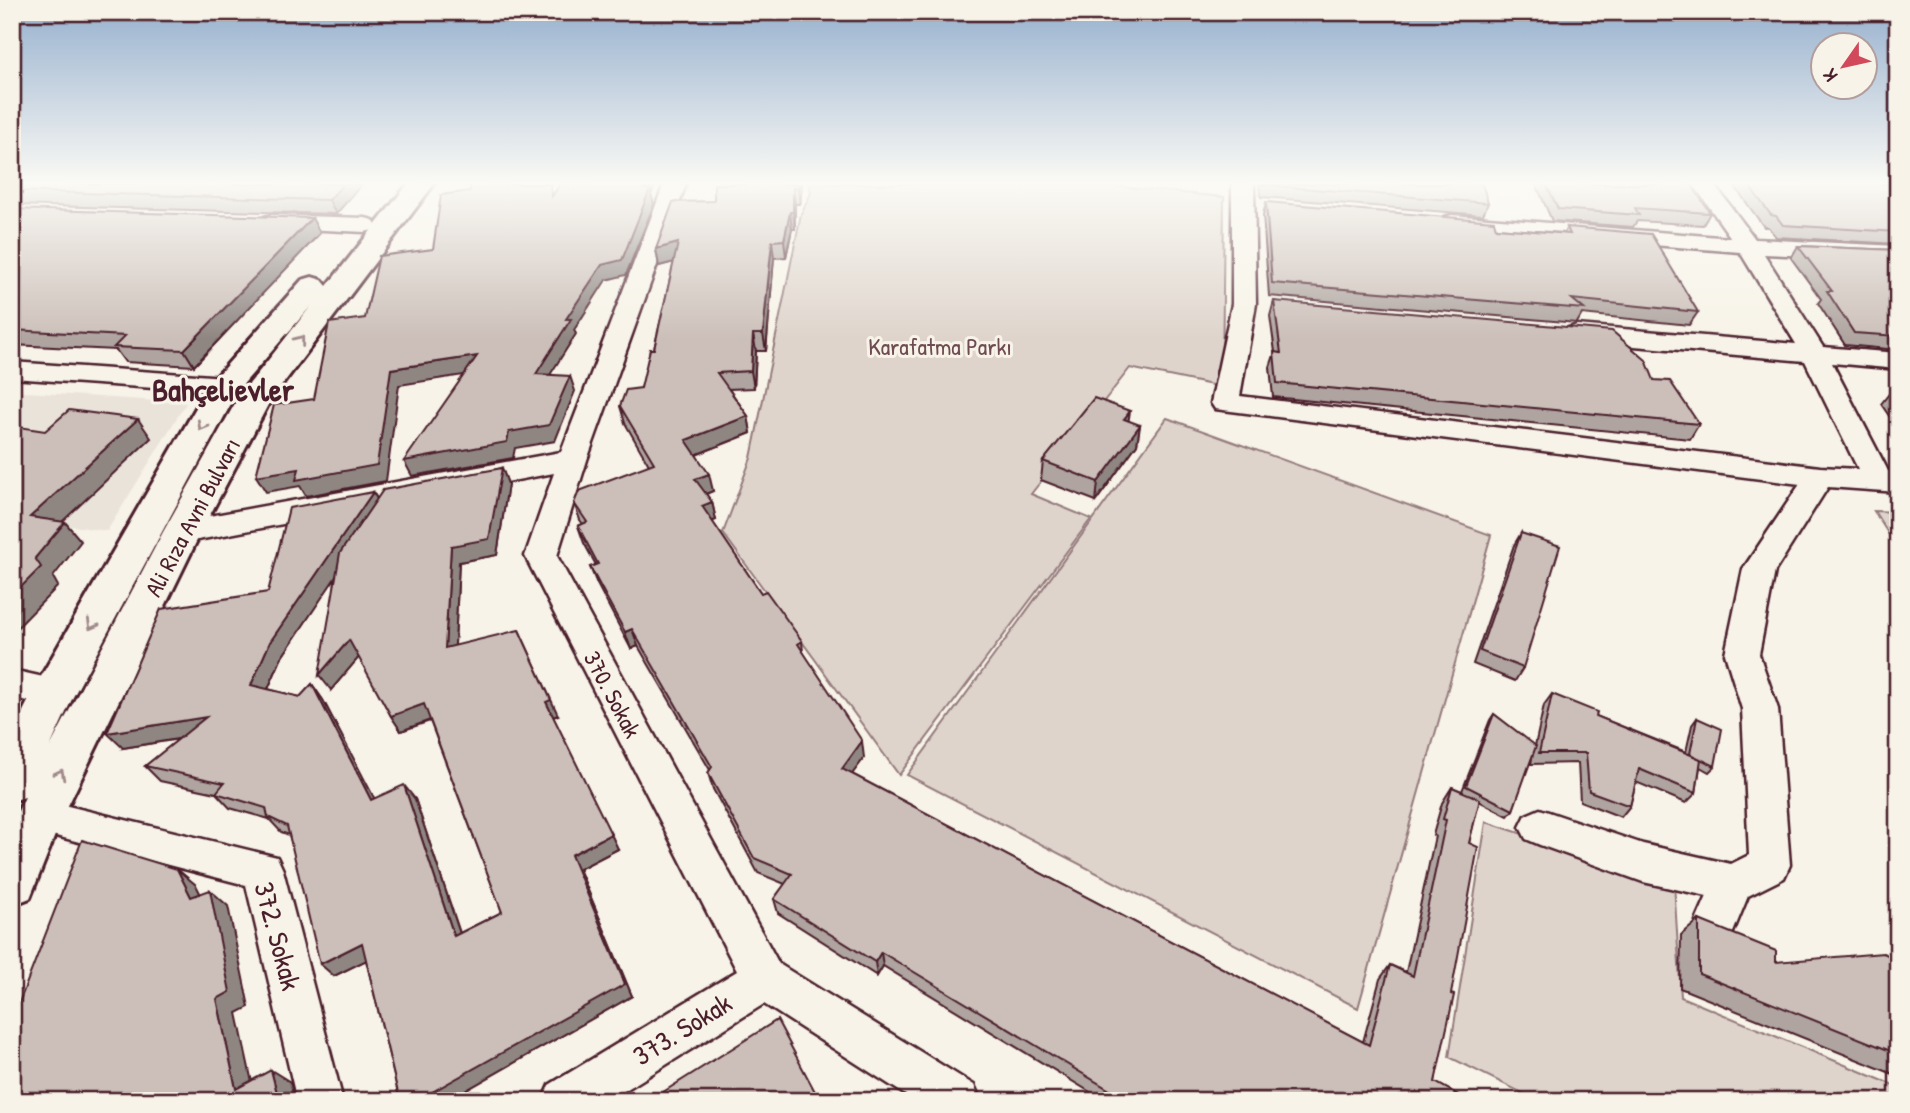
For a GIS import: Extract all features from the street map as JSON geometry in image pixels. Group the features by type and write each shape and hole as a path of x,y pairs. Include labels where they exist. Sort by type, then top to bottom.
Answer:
{"main road":[{"name":"Ali Rıza Avni Bulvarı","path":"12,781 54,692 225,385 355,236"},
{"name":"Ali Rıza Avni Bulvarı","path":"12,881 39,816 182,532 255,398 381,236"}],"street":[{"name":"370. Sokak","path":"656,236 541,555 764,979"},
{"path":"1249,236 1258,305 1225,403 1820,477 1888,481"},
{"path":"1622,236 1748,246 1898,253"},
{"path":"1741,236 1814,353 1888,481"},
{"path":"1550,330 1898,361"},
{"path":"12,370 225,385"},
{"path":"182,532 573,460"},
{"path":"1540,827 1643,863 1733,883 1770,865 1760,709 1742,654 1759,569 1820,477"},
{"path":"12,684 54,692"},
{"name":"372. Sokak","path":"39,816 263,870 320,1101"},
{"path":"1717,921 1733,883"},
{"path":"764,979 958,1101"},
{"name":"373. Sokak","path":"565,1101 764,979"}],"shaded area":[{"path":"12,391 186,403 107,531 12,517"}],"green space":[{"name":"Karafatma Parkı","path":"797,236 1224,236 1222,387 1130,368 1031,494 1091,519 899,775 723,533 751,458"},
{"path":"1167,418 1491,535 1358,1008 907,775"},
{"path":"1874,511 1898,512 1898,549"},
{"path":"1486,822 1674,883 1681,997 1898,1087 1898,1101 1539,1101 1449,1057"}],"building":[{"path":"12,236 295,236 184,350 114,347 125,336 12,330"},
{"path":"435,236 631,236 622,260 602,265 566,319 571,319 536,374 570,376 549,425 509,432 507,442 404,461 477,356 391,369 377,465 296,480 299,469 256,476 274,405 314,399 329,323 365,318 379,256 433,249"},
{"path":"661,236 785,236 784,240 772,241 763,334 753,334 751,371 717,373 748,416 686,440 709,474 695,479 712,502 702,506 761,593 766,591 802,641 798,644 862,741 842,769 1369,1045 1390,965 1413,976 1446,820 1443,819 1452,787 1480,799 1469,843 1478,847 1451,994 1454,995 1435,1082 1469,1101 1128,1101 881,952 875,962 774,899 792,874 754,858 708,773 712,767 632,629 625,632 590,567 598,564 578,526 587,522 574,503 579,491 654,463 620,406 626,390 641,388 650,349 654,349 678,243 656,249"},
{"path":"1269,236 1652,236 1698,312 1572,299 1584,309 1272,283"},
{"path":"1798,246 1898,250 1898,336 1854,333 1827,291 1832,291"},
{"path":"1274,301 1612,331 1646,360 1654,380 1670,381 1699,424 1277,383 1274,352 1281,353"},
{"path":"1094,398 1130,411 1124,419 1140,425 1098,482 1043,461"},
{"path":"69,410 138,419 30,517 65,522 35,558 41,567 12,596 12,426 45,431"},
{"path":"502,468 489,539 451,546 445,648 519,630 551,700 546,702 611,834 571,855 625,984 416,1101 400,1101 362,943 320,964 287,826 268,817 266,808 216,793 224,783 145,766 206,717 107,733 161,609 268,592 289,508 373,492 270,642 251,685 300,697 312,684 371,800 404,785 454,936 502,912 424,704 391,716 349,640 319,675 340,553 383,490"},
{"path":"1521,533 1560,546 1523,668 1480,651"},
{"path":"1552,694 1597,712 1596,716 1701,759 1696,793 1639,769 1630,806 1589,791 1586,753 1539,753"},
{"path":"1494,714 1536,746 1513,810 1466,786"},
{"path":"1697,718 1722,729 1715,766 1690,754"},
{"path":"82,840 177,869 191,897 210,890 230,992 217,999 236,1089 271,1070 279,1101 12,1101 12,1021"},
{"path":"1699,920 1776,951 1776,962 1883,953 1898,959 1898,1054 1699,974"},
{"path":"777,1020 820,1101 649,1101"}],"district":[{"name":"Bahçelievler","path":"223,389"}]}
